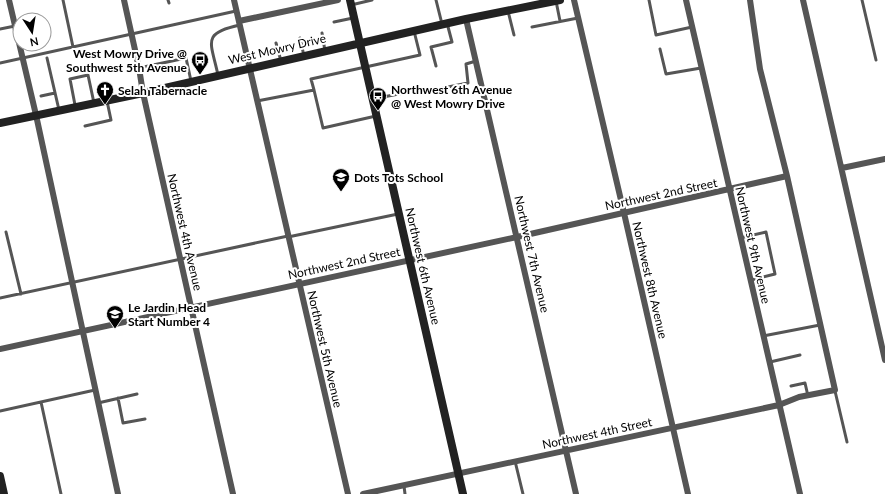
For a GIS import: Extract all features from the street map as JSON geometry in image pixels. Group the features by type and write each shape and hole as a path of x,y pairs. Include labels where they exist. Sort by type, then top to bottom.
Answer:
{"street":[{"path":"9,0 12,13"},
{"name":"Northwest 4th Avenue","path":"124,0 139,68 142,93 233,494"},
{"name":"Northwest 5th Avenue","path":"234,0 348,494"},
{"path":"240,23 338,0"},
{"name":"West Mowry Drive","path":"0,123 142,93 540,2 558,0"},
{"name":"Northwest 8th Avenue","path":"574,0 688,494"},
{"name":"Northwest 9th Avenue","path":"686,0 800,494"},
{"path":"750,0 760,69 835,390"},
{"path":"803,0 885,360"},
{"name":"Northwest 6th Avenue","path":"351,2 463,494"},
{"name":"Northwest 7th Avenue","path":"466,19 576,494"},
{"path":"21,52 36,115 118,494"},
{"path":"842,168 885,159"},
{"name":"Northwest 2nd Street","path":"0,349 517,237 786,176"},
{"name":"Northwest 4th Street","path":"363,494 779,405 835,390"},
{"path":"0,476 4,494"}],"lane":[{"path":"63,0 73,47"},
{"path":"351,2 372,0"},
{"path":"436,0 452,42 431,47 436,66"},
{"path":"558,0 560,21"},
{"path":"649,0 656,34 692,27"},
{"path":"862,0 876,60"},
{"path":"508,10 514,34"},
{"path":"0,63 237,11"},
{"path":"532,27 578,17"},
{"path":"334,22 354,18"},
{"path":"218,75 211,41 214,34 240,23"},
{"path":"0,29 12,27"},
{"path":"376,116 323,128 311,79 420,55 414,31"},
{"path":"322,33 326,51"},
{"path":"300,38 304,56"},
{"path":"276,43 281,61"},
{"path":"660,49 666,74 701,68"},
{"path":"48,58 59,110"},
{"path":"139,68 186,58 191,81"},
{"path":"443,88 468,83 466,64 476,62"},
{"path":"76,107 70,79 88,75 94,103"},
{"path":"373,99 424,89"},
{"path":"257,101 314,90"},
{"path":"41,96 55,93"},
{"path":"85,126 111,120 107,100"},
{"path":"0,298 288,236 399,214"},
{"path":"6,232 21,294"},
{"path":"740,238 766,232 775,274 750,280"},
{"path":"763,336 820,325"},
{"path":"769,362 800,356"},
{"path":"791,386 805,383 808,396"},
{"path":"0,411 95,390"},
{"path":"835,390 846,442"},
{"path":"98,403 137,394"},
{"path":"118,398 123,422 145,418"},
{"path":"41,402 61,494"},
{"path":"515,461 523,494"},
{"path":"403,485 405,494"}],"place":[{"name":"West Mowry Drive @ Southwest 5th Avenue","path":"200,75"},
{"name":"Selah Tabernacle","path":"105,105"},
{"name":"Northwest 6th Avenue @ West Mowry Drive","path":"378,111"},
{"name":"Dots Tots School","path":"341,192"},
{"name":"Le Jardin Head Start Number 4","path":"115,329"}]}
